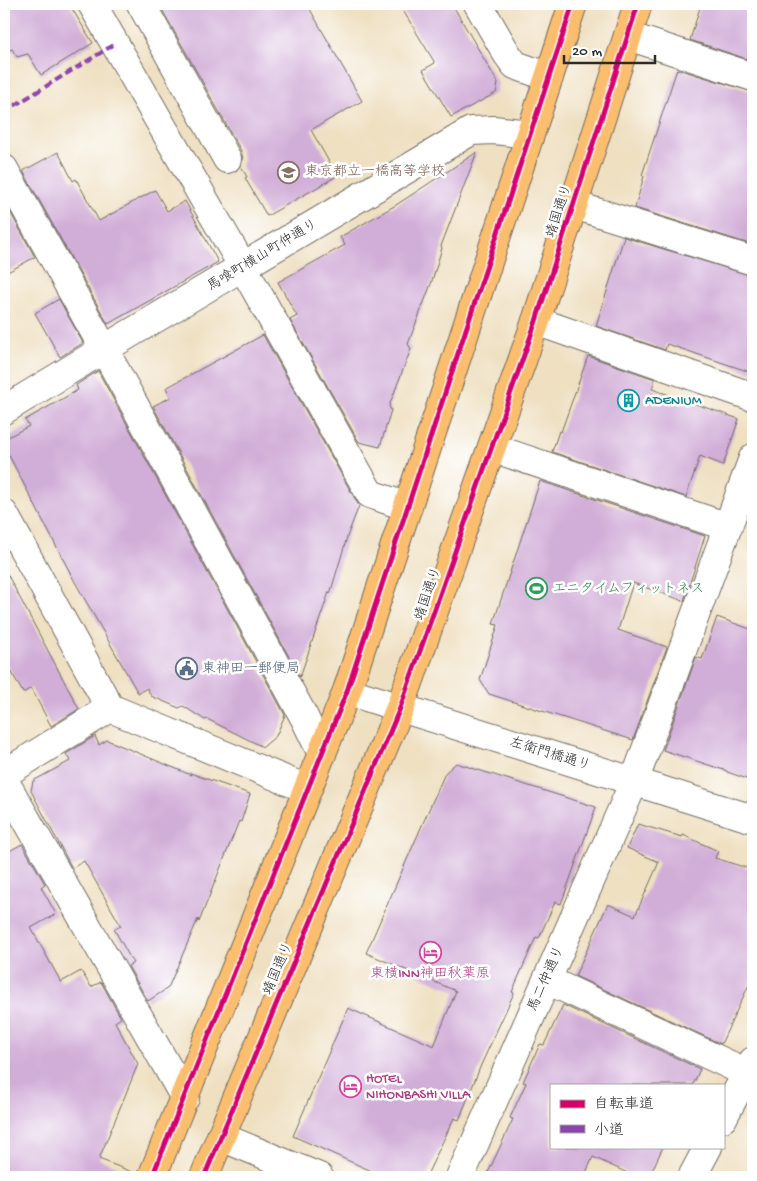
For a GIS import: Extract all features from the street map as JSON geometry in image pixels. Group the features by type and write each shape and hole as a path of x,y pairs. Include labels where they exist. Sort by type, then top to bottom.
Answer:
{"main road":[{"path":"152,1177 347,690 573,4"},
{"name":"靖国通り","path":"204,1177 400,708 536,321 638,4"}],"street":[{"path":"92,4 243,267 370,494 408,507"},
{"path":"141,4 227,159"},
{"path":"478,4 506,54 515,65 549,77"},
{"path":"628,36 753,76"},
{"name":"馬喰町横山町仲通り","path":"4,410 104,348 471,132 494,130 529,134"},
{"path":"4,169 104,348 304,717 322,754"},
{"path":"574,205 753,261"},
{"path":"536,321 753,397"},
{"path":"492,448 739,514"},
{"name":"馬二仲通り","path":"460,1177 634,782 739,514 753,458"},
{"path":"4,514 110,708 308,789"},
{"name":"左衛門橋通り","path":"347,690 753,819"},
{"path":"4,774 110,708"},
{"path":"4,780 185,1098"},
{"path":"547,980 750,1067 724,1116"},
{"path":"220,1136 319,1177"},
{"path":"692,1177 707,1148"}],"building":[{"path":"4,4 69,4 93,43 41,75 28,54 17,57 12,49 4,53"},
{"path":"159,4 307,4 362,101 311,130 337,176 267,216 245,178 247,177 241,166 243,159 241,151"},
{"path":"399,4 452,4 498,83 496,93 451,117 423,70 435,63"},
{"path":"701,4 753,4 753,61 690,40"},
{"path":"677,69 753,92 753,245 635,208 644,176 642,175"},
{"path":"58,152 73,181 76,179 99,221 155,190 167,211 185,201 218,262 108,324 23,171"},
{"path":"477,152 441,246 431,284 408,344 411,349 389,406 391,410 380,447 359,442 290,320 297,316 278,282 345,245 340,237 396,205"},
{"path":"4,201 35,257 4,274"},
{"path":"624,237 753,276 753,373 667,344 665,350 596,326"},
{"path":"59,299 83,343 60,357 35,313"},
{"path":"263,335 359,506 300,677 153,406 171,397 166,388"},
{"name":"ADENIUM","path":"588,356 655,379 652,389 739,419 723,465 700,456 686,497 552,452"},
{"path":"98,371 285,715 276,736 263,747 207,719 205,720 183,706 179,708 151,696 147,688 138,693 75,582 4,446 4,439 29,426 25,420 78,390 76,385"},
{"path":"540,481 705,536 684,601 633,583 618,630 667,647 633,740 489,694 480,680 498,625 493,624"},
{"path":"4,568 79,709 51,726 31,688 23,693 4,658"},
{"path":"717,617 753,630 753,781 663,750 696,657 702,659"},
{"path":"95,736 99,745 107,740 191,775 190,773 250,794 241,822 239,821 199,922 198,919 168,988 148,1001 128,966 133,963 114,929 121,926 84,861 72,868 31,791 33,781 70,761 66,754"},
{"path":"456,763 596,807 561,904 555,902 539,938 536,937 459,1120 454,1118 426,1177 385,1177 293,1136 348,1008 434,1046 456,991 366,953 445,773"},
{"path":"638,824 682,837 683,835 718,851 715,858 753,870 753,976 721,1044 575,976 608,904 635,916 659,862 627,848"},
{"path":"22,844 45,884 41,887 56,914 31,928 61,982 81,971 91,987 101,982 121,1018 115,1022 138,1064 99,1159 137,1174 137,1177 4,1177 4,854"},
{"path":"563,1005 700,1069 693,1084 550,1084 550,1148 663,1148 649,1177 636,1177 593,1157 584,1177 486,1177 513,1119 510,1118 526,1083 523,1082 540,1044 544,1045"}],"marked path":[{"path":"4,112 115,44"}],"cycle path":[{"path":"152,1177 347,691 573,4"},
{"path":"204,1177 400,708 536,321 638,4"}],"place":[{"name":"東京都立一橋高等学校","path":"289,172"},
{"name":"ADENIUM","path":"629,401"},
{"name":"エニタイムフィットネス","path":"536,589"},
{"name":"東神田一郵便局","path":"186,669"},
{"name":"東横INN神田秋葉原","path":"430,952"},
{"name":"HOTEL NIHONBASHI VILLA","path":"350,1087"}]}
